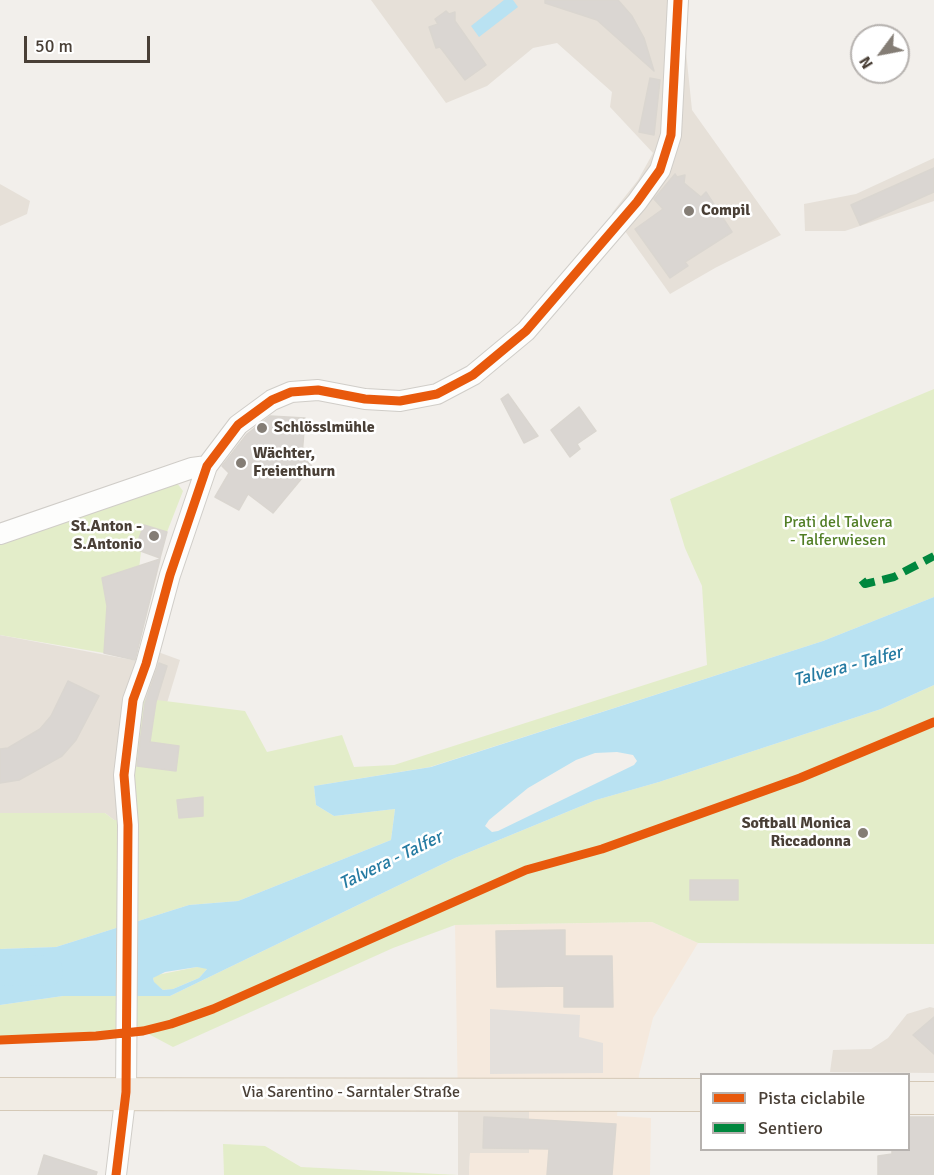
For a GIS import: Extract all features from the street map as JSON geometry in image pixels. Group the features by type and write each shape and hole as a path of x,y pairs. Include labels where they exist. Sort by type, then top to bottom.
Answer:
{"main road":[{"name":"Via Sarentino - Sarntaler Straße","path":"0,1094 126,1080 700,1095"},
{"path":"910,1098 934,1098"}],"street":[{"path":"116,1175 126,1080 128,825 124,775 133,700 146,664 170,575 207,466 238,425 272,400 291,392 318,390 365,399 400,400 437,394 473,375 526,331 636,202 660,170 671,135 678,0"},
{"path":"0,534 192,468 207,466"}],"shaded area":[{"path":"371,0 689,0 685,42 692,110 781,235 715,268 670,294 612,213 638,180 653,153 610,107 612,92 557,43 533,48 487,86 446,103"},
{"path":"934,158 934,201 845,231 805,231 804,204 856,194"},
{"path":"0,184 30,201 27,214 0,226"},
{"path":"0,635 143,662 158,652 180,660 167,703 141,699 133,820 114,820 105,813 0,813"},
{"path":"652,922 698,943 653,1018 639,1075 636,1103 618,1103 617,1116 651,1118 650,1175 469,1175 470,1153 529,1153 529,1106 458,1105 455,925"},
{"path":"930,1007 934,1008 934,1073 830,1072 833,1050 871,1049 888,1038 907,1014"},
{"path":"490,1009 580,1015 579,1037 603,1043 603,1073 490,1074"},
{"path":"458,1105 529,1105 530,1153 470,1153 469,1175 458,1175"}],"green space":[{"name":"Prati del Talvera - Talferwiesen","path":"934,389 934,597 823,641 430,767 314,786 316,805 334,816 395,809 391,840 238,901 189,905 56,947 0,949 0,813 105,813 114,820 133,820 132,769 141,698 245,711 267,752 342,735 354,767 394,765 707,665 702,586 685,548 670,499"},
{"path":"177,483 183,491 167,532 144,525 139,569 130,569 102,578 123,600 107,631 104,653 0,635 0,541"},
{"path":"934,685 934,944 698,943 652,922 455,925 393,948 173,1047 143,1031 0,1040 0,1005 63,996 170,996 455,858 596,800 659,782 881,709"},
{"path":"197,967 208,968 199,978 173,989 163,990 154,983 153,978 157,975"},
{"path":"223,1144 265,1146 301,1167 458,1175 224,1175"}],"water":[{"path":"504,0 513,0 518,7 479,37 471,26"},
{"path":"934,597 934,685 881,709 659,782 596,800 455,858 170,996 63,996 0,1005 0,985 20,975 18,972 0,968 0,949 56,947 189,905 238,901 391,840 395,809 334,816 316,805 314,786 431,767 823,641","holes":["617,752 633,755 637,761 634,765 498,831 492,832 485,826 489,820 528,788 576,760 595,753","197,967 207,969 199,978 173,989 163,990 154,982 153,978 165,972"]}],"building":[{"path":"545,0 618,0 632,16 644,38 654,71 597,20 545,3"},
{"path":"446,11 449,14 455,12 455,21 486,65 465,80 440,47 436,48 429,27 438,24 435,19"},
{"path":"650,78 660,80 654,135 639,132"},
{"path":"934,168 934,192 860,225 851,205"},
{"name":"Compil","path":"675,174 677,177 685,175 684,183 701,197 706,192 732,232 685,262 688,266 670,278 635,229 663,209 654,199"},
{"path":"508,394 538,436 524,443 501,399"},
{"path":"579,407 596,431 577,444 580,449 570,457 551,430"},
{"name":"Wächter, Freienthurn","path":"270,416 305,418 302,456 312,466 273,513 248,494 239,510 215,497 229,473 222,466 247,434"},
{"path":"144,525 167,532 160,558 135,549"},
{"path":"160,559 135,660 104,653 107,606 102,578"},
{"path":"159,663 167,666 156,702 150,742 179,746 176,771 137,766 145,703"},
{"path":"68,681 99,696 76,740 62,756 19,780 0,783 0,749 8,748 40,729 51,716"},
{"path":"203,797 203,816 179,818 177,800"},
{"path":"690,880 738,880 738,900 690,900"},
{"path":"565,930 565,956 612,956 613,1007 564,1007 564,986 497,987 496,931"},
{"path":"934,1017 934,1054 913,1035"},
{"path":"484,1117 616,1124 612,1175 547,1175 549,1149 483,1148"},
{"path":"910,1117 934,1117 934,1175 878,1175 878,1156 892,1154 892,1151 910,1151"},
{"path":"44,1155 97,1172 96,1175 38,1175"}],"waterway":[{"name":"Talvera - Talfer","path":"0,970 48,971"}],"marked path":[{"path":"862,580 865,584 894,577 934,556"}],"cycle path":[{"path":"116,1175 126,1092 128,825 124,775 133,700 146,664 170,575 207,466 238,425 272,400 291,392 318,390 365,399 400,401 437,394 473,375 526,331 637,202 660,170 671,135 678,0"},
{"path":"0,1040 96,1036 143,1031 171,1024 213,1009 526,870 602,849 800,778 934,722"}],"place":[{"name":"Compil","path":"689,211"},
{"name":"Schlösslmühle","path":"262,428"},
{"name":"Wächter, Freienthurn","path":"241,463"},
{"name":"St.Anton - S.Antonio","path":"154,536"},
{"name":"Softball Monica Riccadonna","path":"863,833"}]}
